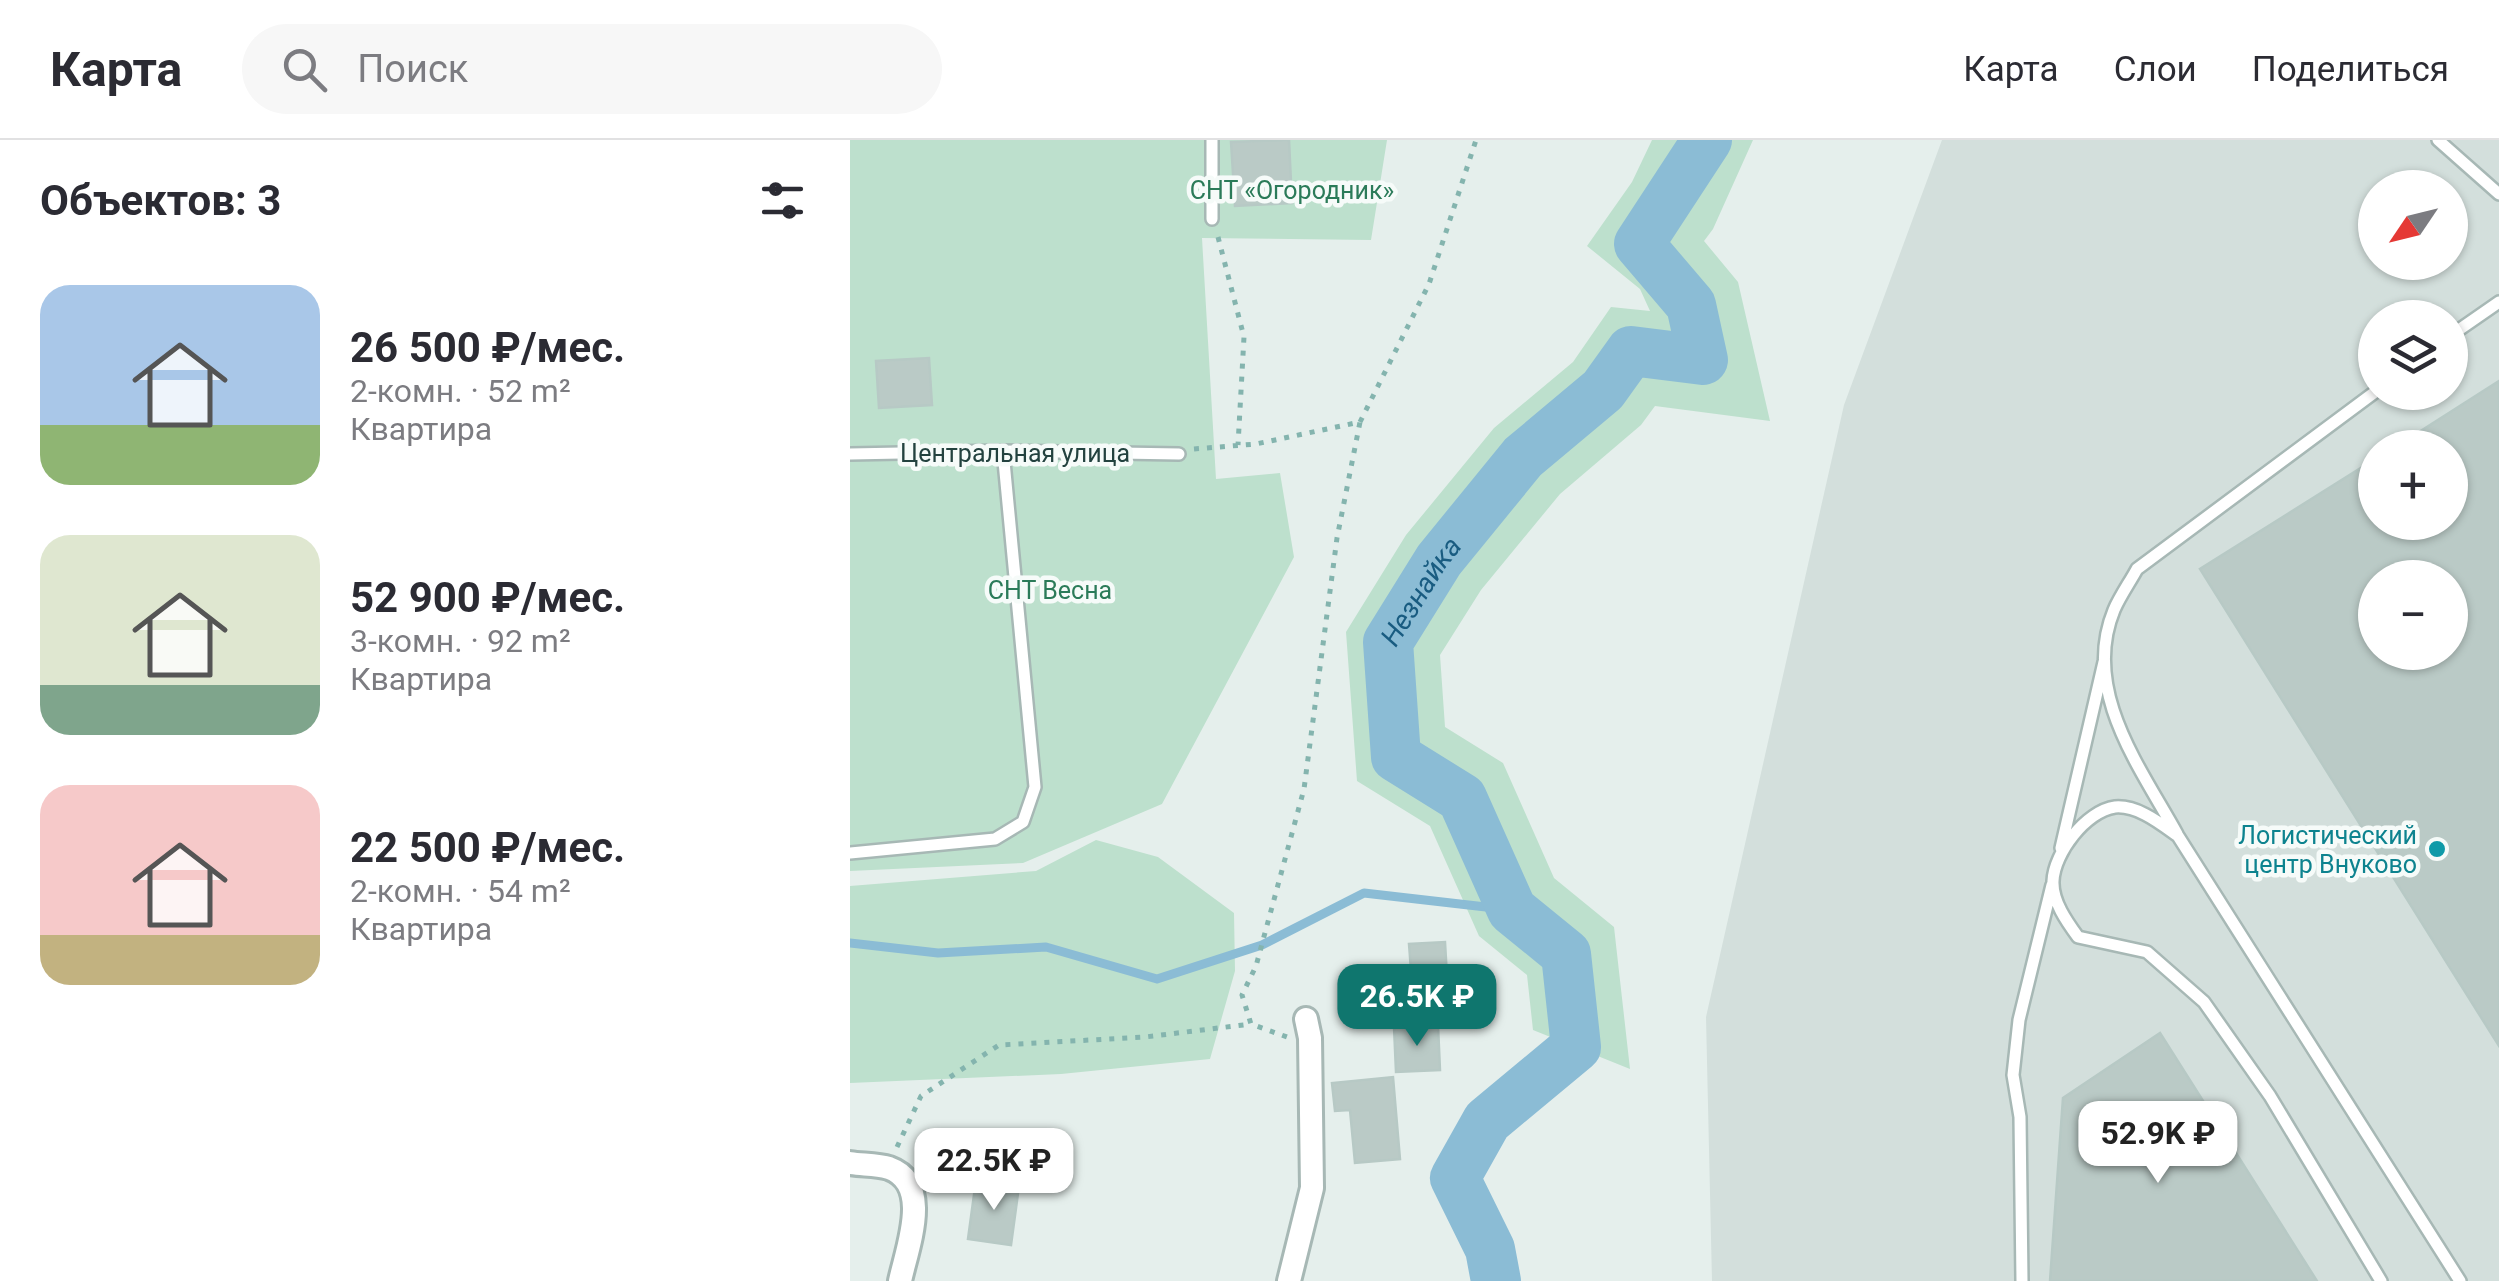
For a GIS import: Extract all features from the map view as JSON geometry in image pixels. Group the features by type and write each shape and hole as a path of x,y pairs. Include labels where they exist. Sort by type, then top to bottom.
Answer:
{"street":[{"path":"1288,1281 1312,1188 1308,1028"},
{"path":"850,1164 887,1168 906,1177 914,1204 900,1281"}],"lane":[{"path":"1212,140 1212,219"},
{"path":"2438,140 2499,194"},
{"path":"2468,324 2499,302"},
{"path":"2022,1281 2020,1117 2013,1075 2019,1020 2113,612 2137,569 2358,405"},
{"path":"850,853 994,840 1023,822 1035,787 1003,451"},
{"name":"Центральная улица","path":"850,454 1179,454"},
{"path":"2104,662 2114,719 2178,836 2460,1281"},
{"path":"2178,836 2147,814 2115,807 2083,822 2064,848 2053,881 2061,913 2078,938 2147,952 2204,1002 2270,1096 2381,1281"}],"path":[{"path":"1251,1024 1242,995 1256,966 1304,789 1334,557 1360,422 1429,284 1476,140"},
{"path":"1212,219 1244,337 1238,445"},
{"path":"1179,454 1360,422"},
{"path":"887,1168 921,1096 998,1044 1145,1037 1251,1024 1281,1036 1308,1028"}],"shaded area":[{"path":"1942,140 2499,140 2499,1281 1712,1281 1706,1017 1844,405"}],"green space":[{"name":"СНТ Весна","path":"850,140 1387,140 1371,240 1202,238 1216,479 1280,473 1294,557 1162,804 1023,863 850,871"},
{"path":"1652,140 1753,140 1704,241 1738,282 1770,421 1655,406 1641,425 1560,494 1481,590 1440,655 1445,727 1503,763 1554,878 1614,927 1630,1069 1533,1030 1527,975 1479,936 1430,826 1357,781 1346,632 1406,535 1494,428 1573,362 1611,307 1650,311 1640,289 1587,246 1632,182"},
{"path":"1096,840 1158,857 1234,913 1235,971 1210,1059 1061,1074 850,1083 850,886 1036,871"}],"building":[{"path":"1289,140 1292,203 1235,206 1231,142"},
{"path":"929,358 932,405 879,408 876,361"},
{"name":"Логистический центр Внуково","path":"2499,381 2499,1046 2200,569 2358,470 2358,540 2468,540 2468,430 2422,430 2454,410 2468,410 2468,401"},
{"path":"1445,942 1448,994 1413,996 1409,944"},
{"path":"1438,1025 1440,1070 1396,1072 1394,1027"},
{"path":"2160,1033 2317,1281 2050,1281 2063,1098"},
{"path":"1393,1077 1400,1159 1355,1163 1350,1110 1335,1111 1332,1083"},
{"path":"976,1180 1019,1186 1011,1245 968,1239"}],"waterway":[{"name":"Незнайка","path":"1496,1281 1490,1249 1455,1178 1487,1121 1576,1047 1566,954 1512,910 1462,798 1396,757 1388,642 1439,560 1523,457 1603,390 1631,351 1703,360 1691,305 1639,244 1707,140"},
{"path":"850,943 938,953 1046,947 1157,979 1262,945 1364,893 1512,910"}],"place":[{"name":"Логистический центр Внуково","path":"2437,849"}],"park label":[{"name":"СНТ «Огородник»","path":"1292,190"}]}
